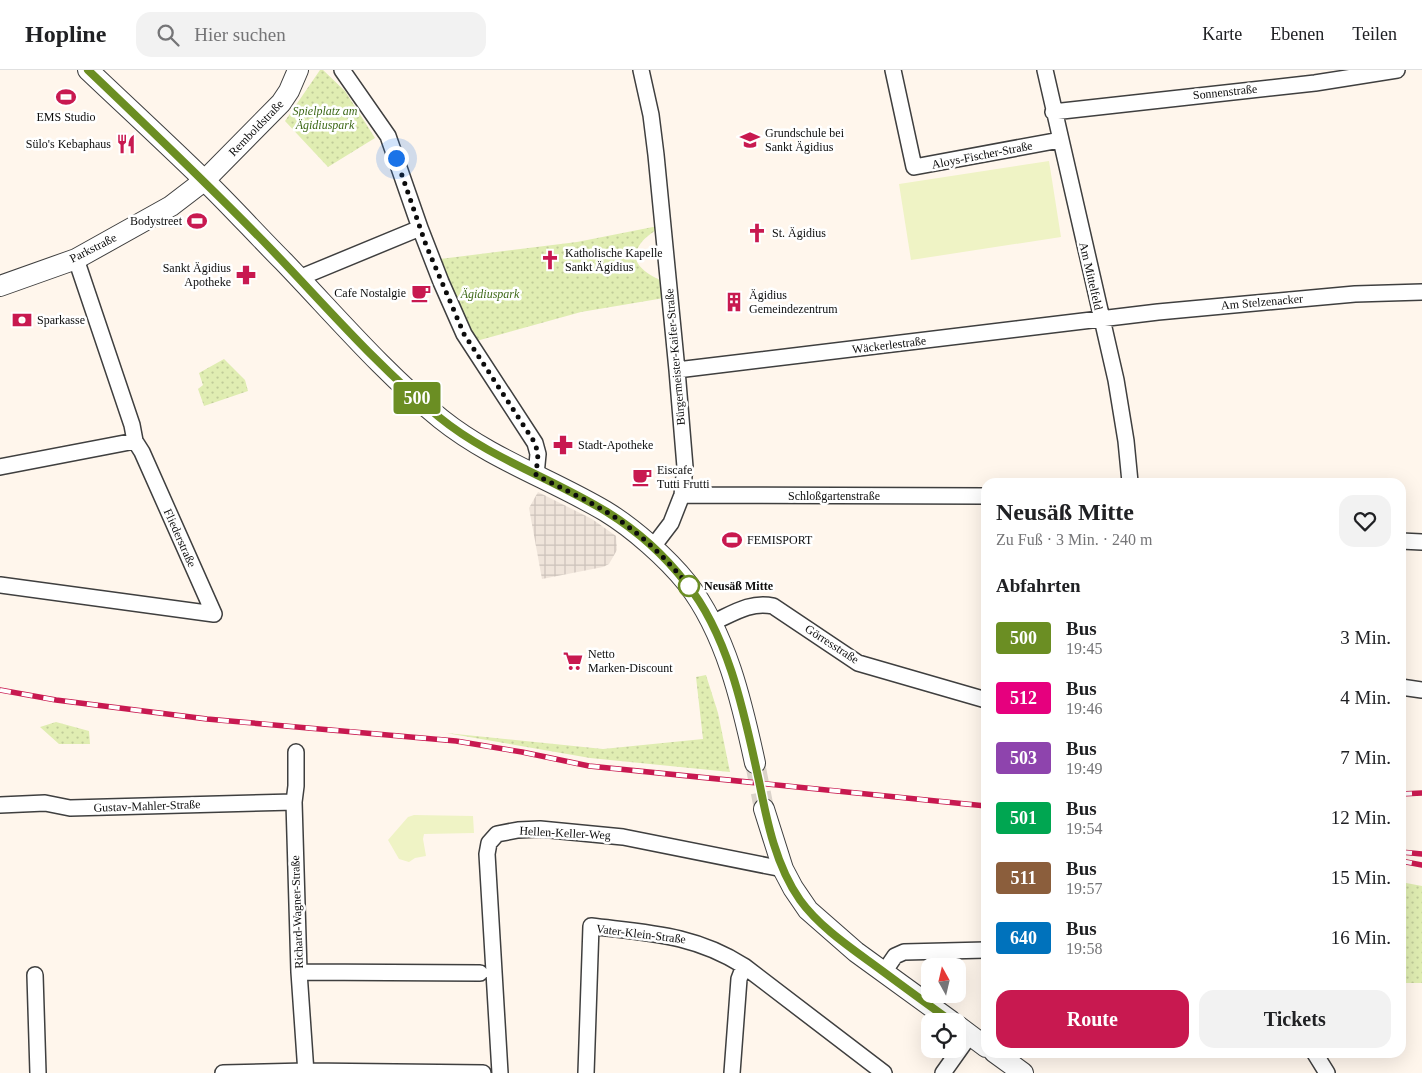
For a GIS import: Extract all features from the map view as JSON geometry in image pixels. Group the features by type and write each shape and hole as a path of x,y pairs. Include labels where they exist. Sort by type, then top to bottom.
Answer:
{"street":[{"path":"88,70 205,180 388,371 442,419 483,448 607,512 630,528 687,584 712,623 730,666 746,721 755,763"},
{"name":"Remboldstraße","path":"205,180 281,103 289,91 298,70"},
{"path":"342,70 388,136 420,228 464,334 535,443 538,454 536,475"},
{"name":"Bürgermeister-Kaifer-Straße","path":"641,70 651,116 685,467 682,495 670,523 652,548"},
{"name":"Aloys-Fischer-Straße","path":"892,70 914,168 1060,140"},
{"name":"Am Mittelfeld","path":"1045,70 1119,398 1130,478"},
{"name":"Sonnenstraße","path":"1053,112 1350,79 1397,70"},
{"name":"Parkstraße","path":"0,286 76,259 171,206 205,180"},
{"path":"299,278 420,228"},
{"name":"Fliederstraße","path":"0,585 214,614 142,452 135,442 132,426 76,259"},
{"name":"Am Stelzenacker","path":"1102,319 1257,302 1355,294 1422,292"},
{"name":"Wäckerlestraße","path":"677,370 1102,319"},
{"path":"0,467 135,442"},
{"name":"Schloßgartenstraße","path":"682,495 981,496"},
{"path":"1406,541 1422,542"},
{"name":"Görresstraße","path":"712,623 749,606 762,604 773,606 858,663 981,699"},
{"path":"1406,688 1422,690"},
{"name":"Richard-Wagner-Straße","path":"296,752 294,802 299,972 306,1072"},
{"name":"Gustav-Mahler-Straße","path":"0,804 45,803 70,808 294,802"},
{"path":"764,809 771,834 772,866 816,919 856,952 939,1013"},
{"name":"Hellen-Keller-Weg","path":"500,1073 487,854 489,843 494,837 507,831 540,829 596,834 623,837 772,866"},
{"name":"Vater-Klein-Straße","path":"586,1073 591,926 690,940 716,950 744,966 884,1073"},
{"path":"884,972 895,956 904,952 981,950"},
{"path":"732,1073 739,979 744,966"},
{"path":"299,972 480,973"},
{"path":"35,975 38,1073"},
{"path":"966,1032 981,1043"},
{"path":"944,1073 951,1058"},
{"path":"1002,1058 1023,1073"},
{"path":"1318,1058 1327,1073"},
{"path":"224,1073 483,1073"}],"green space":[{"name":"Spielplatz am Ägidiuspark","path":"320,70 323,70 345,91 375,138 328,167 285,121"},
{"path":"1049,161 1061,237 911,260 899,184"},
{"name":"Ägidiuspark","path":"663,225 641,243 636,253 636,259 643,270 668,283 670,297 581,312 469,343 432,260 577,242"},
{"path":"224,359 245,380 248,391 204,406 198,389 203,385 199,373"},
{"path":"706,675 718,713 730,772 590,758 446,733 603,749 703,739 696,677"},
{"path":"56,722 89,731 90,744 59,744 40,727"},
{"path":"414,815 473,816 474,833 424,834 426,856 415,858 409,862 399,859 388,840 408,817"},
{"path":"1406,883 1422,886 1422,983 1406,983"}],"shaded area":[{"path":"538,492 592,519 616,536 617,550 609,564 603,567 542,579 529,508"}],"tunnel":[{"path":"755,763 764,809"}],"railway":[{"path":"0,690 56,700 207,719 456,741 589,766 981,805"},
{"path":"1406,794 1422,793"},
{"path":"1406,852 1422,854"},
{"path":"1406,862 1422,865"}],"bus line":[{"name":"500","path":"88,70 205,180 383,366 423,404 461,434 483,448 607,512 637,534 687,584 712,623 730,666 746,721 769,828 783,869 792,888 816,919 856,952 940,1013"}],"place":[{"name":"EMS Studio","path":"66,97"},
{"name":"Grundschule bei Sankt Ägidius","path":"750,140"},
{"name":"Sülo's Kebaphaus","path":"126,144"},
{"name":"Bodystreet","path":"197,221"},
{"name":"St. Ägidius","path":"757,233"},
{"name":"Katholische Kapelle Sankt Ägidius","path":"550,260"},
{"name":"Sankt Ägidius Apotheke","path":"246,275"},
{"name":"Cafe Nostalgie","path":"421,293"},
{"name":"Ägidius Gemeindezentrum","path":"734,302"},
{"name":"Sparkasse","path":"22,320"},
{"name":"Stadt-Apotheke","path":"563,445"},
{"name":"Eiscafe Tutti Frutti","path":"642,477"},
{"name":"FEMISPORT","path":"732,540"},
{"name":"Neusäß Mitte","path":"689,586"},
{"name":"Netto Marken-Discount","path":"573,661"}],"route":[{"path":"396,158 426,245 464,334 535,443 538,454 536,475 607,512 637,534 689,586"}]}
